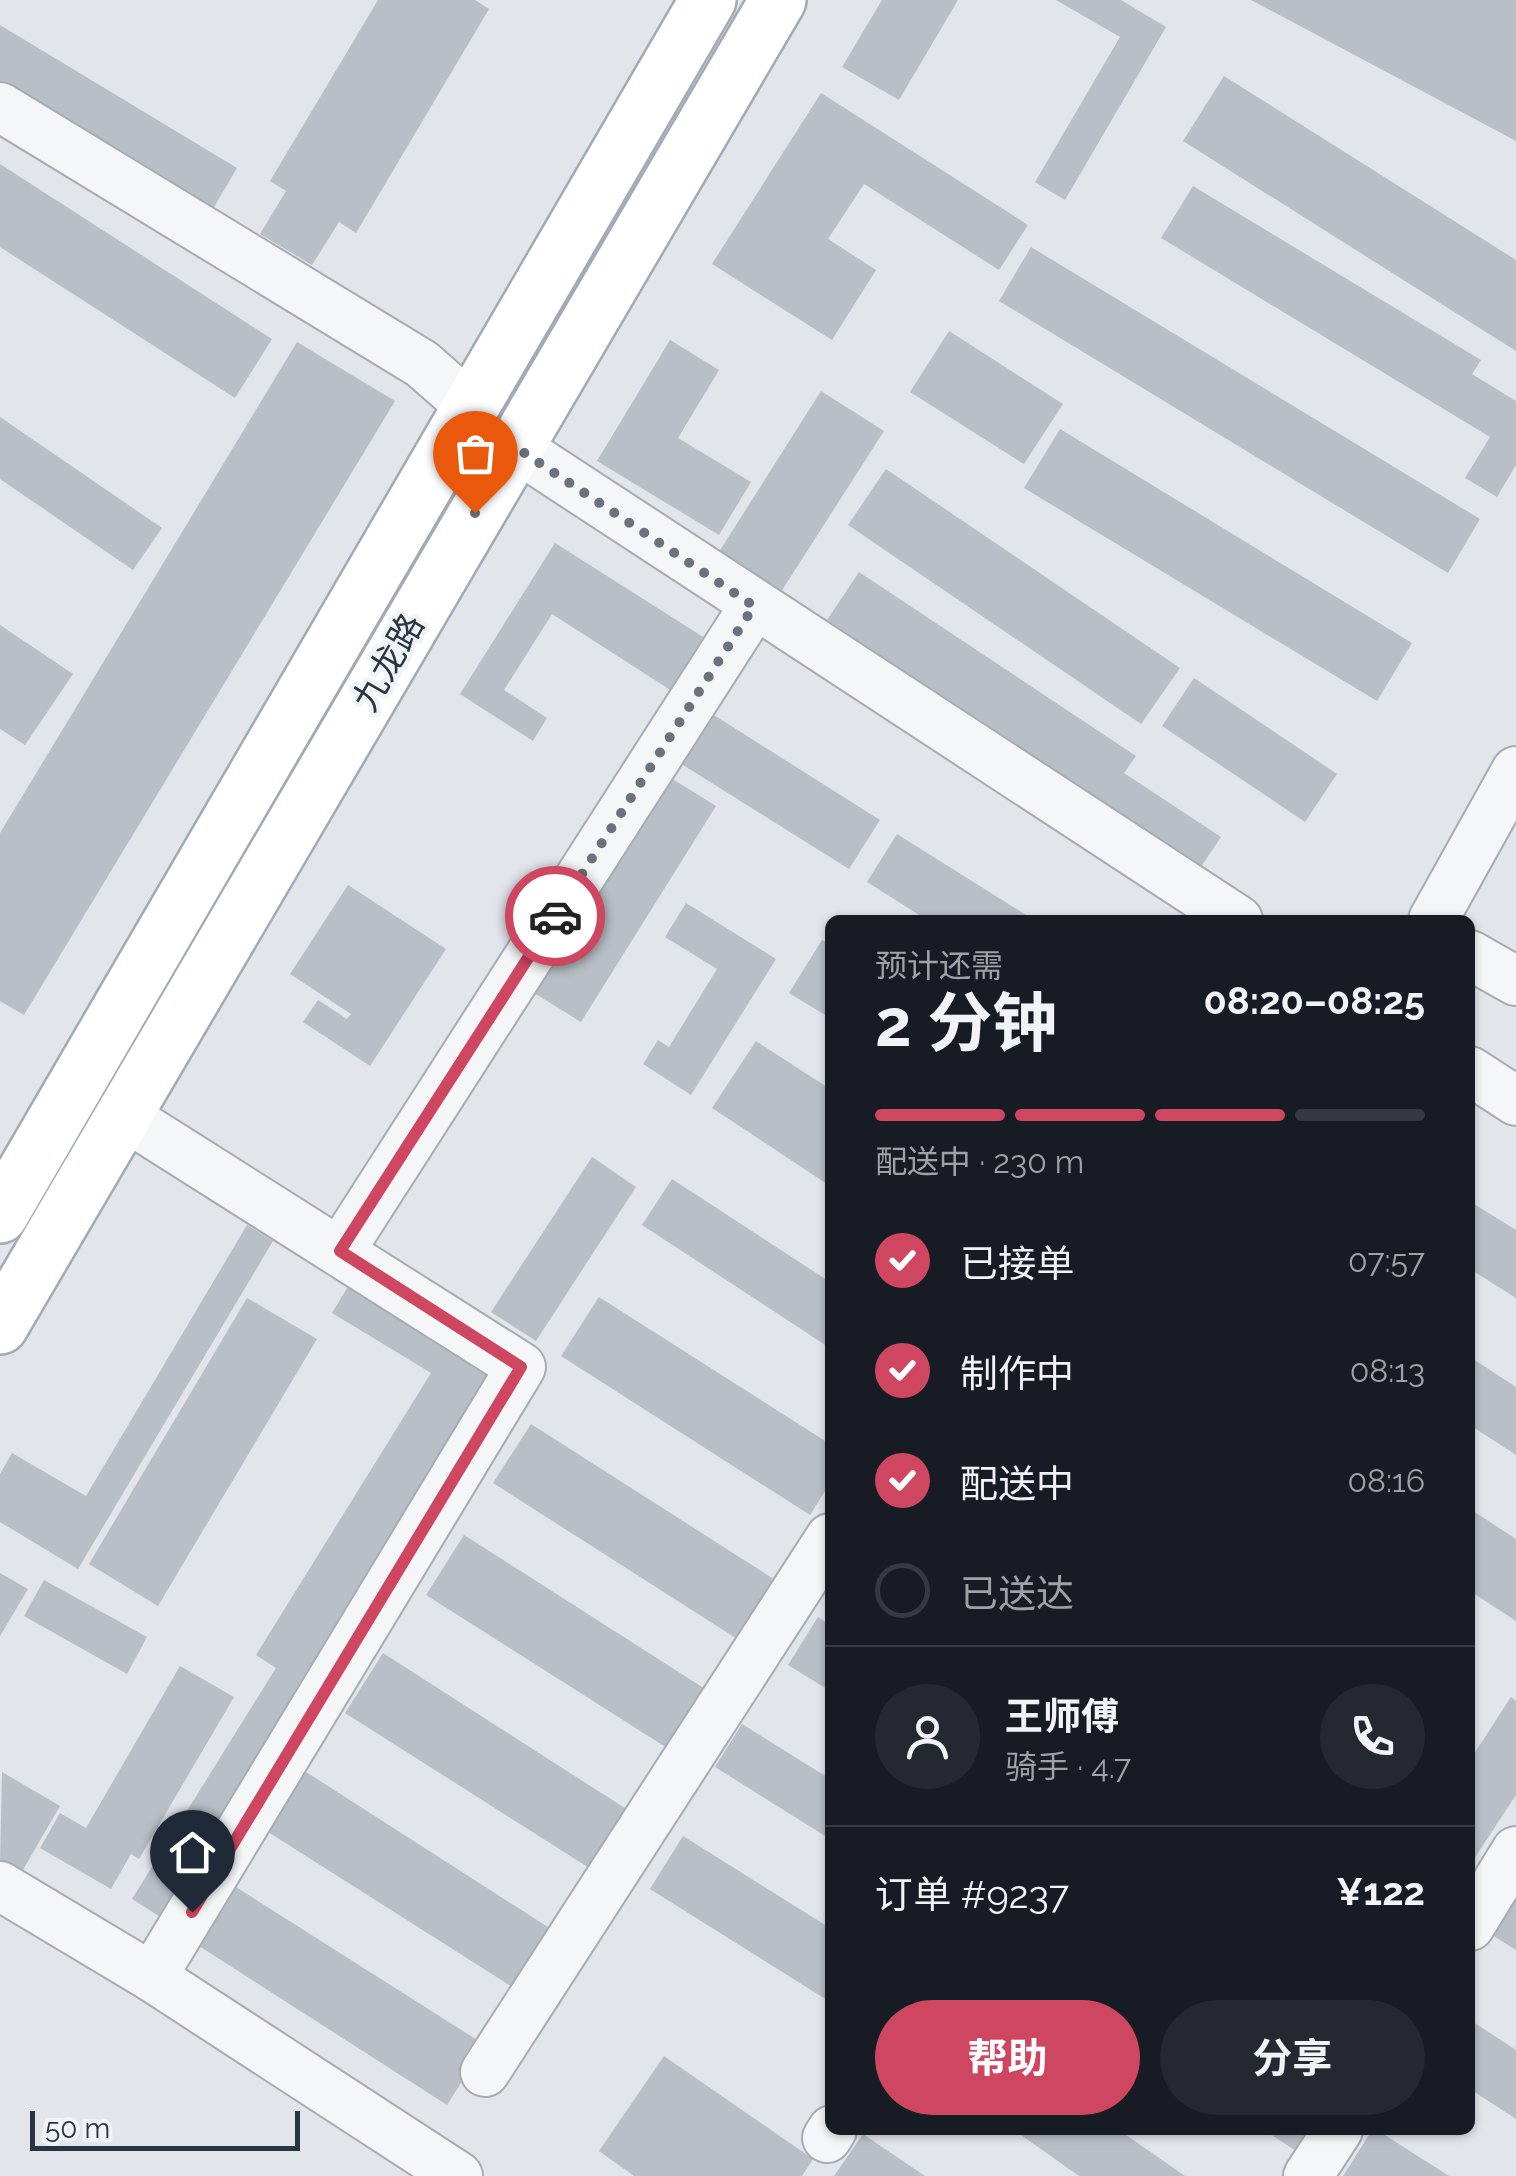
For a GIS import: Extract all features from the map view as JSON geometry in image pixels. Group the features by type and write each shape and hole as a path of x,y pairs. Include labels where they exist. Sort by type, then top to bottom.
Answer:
{"main road":[{"name":"九龙路","path":"0,1216 708,0"},
{"name":"九龙路","path":"0,1326 778,0"}],"street":[{"path":"0,108 422,364 471,407"},
{"path":"514,446 1227,915"},
{"path":"340,1251 754,606"},
{"path":"1438,915 1504,822 1516,771"},
{"path":"1475,957 1516,982"},
{"path":"1475,1075 1516,1101"},
{"path":"122,1114 521,1367 152,1977"},
{"path":"485,2072 825,1546"},
{"path":"1475,1918 1516,1851"},
{"path":"0,1886 152,1977 458,2176"},
{"path":"1308,2176 1335,2135"}],"building":[{"path":"378,0 475,0 489,9 356,233 339,222 312,265 260,234 286,191 270,181"},
{"path":"882,0 958,0 899,100 842,67"},
{"path":"1056,0 1121,0 1166,27 1065,200 1035,182 1120,37"},
{"path":"1251,0 1516,0 1516,141"},
{"path":"0,25 237,168 211,212 0,84"},
{"path":"1224,76 1516,260 1516,351 1183,141"},
{"path":"821,93 1028,225 999,270 864,184 828,239 876,270 832,340 712,264"},
{"path":"0,164 272,339 235,398 0,247"},
{"path":"1193,186 1481,360 1472,374 1516,401 1516,465 1497,497 1465,478 1490,437 1161,238"},
{"path":"1031,247 1480,519 1448,573 999,301"},
{"path":"949,331 1063,404 1024,464 910,392"},
{"path":"670,340 719,370 678,438 751,482 719,535 597,461"},
{"path":"297,342 395,401 24,1015 0,1001 0,833"},
{"path":"821,391 884,431 779,595 717,555"},
{"path":"0,417 162,528 133,570 0,479"},
{"path":"1060,429 1412,643 1377,701 1024,488"},
{"path":"886,469 1180,668 1141,724 848,525"},
{"path":"555,543 719,647 686,700 552,614 504,690 547,718 533,741 460,694"},
{"path":"859,572 1136,756 1124,773 1221,837 1200,868 827,620"},
{"path":"0,625 73,674 25,745 0,729"},
{"path":"1194,678 1337,774 1305,822 1162,726"},
{"path":"698,705 880,820 849,869 667,755"},
{"path":"658,770 716,806 581,1022 523,986"},
{"path":"897,834 1026,915 919,915 867,882"},
{"path":"348,885 446,949 370,1066 303,1022 318,1000 347,1019 351,1014 290,974"},
{"path":"686,903 776,959 691,1095 643,1064 658,1040 669,1047 717,969 665,937"},
{"path":"822,940 825,942 825,1015 789,993"},
{"path":"756,1041 825,1086 825,1183 712,1108"},
{"path":"592,1157 636,1187 536,1341 491,1312"},
{"path":"672,1179 825,1279 825,1345 642,1225"},
{"path":"1475,1205 1516,1230 1516,1298 1475,1272"},
{"path":"247,1225 273,1241 78,1569 0,1522 0,1474 12,1453 86,1496"},
{"path":"349,1285 500,1376 162,1918 132,1899 276,1668 256,1655 431,1373 332,1313"},
{"path":"599,1297 825,1441 825,1491 810,1515 561,1356"},
{"path":"247,1298 317,1339 158,1606 89,1564"},
{"path":"1475,1360 1516,1387 1516,1455 1475,1428"},
{"path":"531,1424 780,1583 742,1642 493,1483"},
{"path":"1475,1512 1516,1539 1516,1621 1475,1594"},
{"path":"464,1535 713,1694 675,1753 426,1595"},
{"path":"0,1573 28,1589 0,1636"},
{"path":"44,1580 147,1637 127,1674 24,1616"},
{"path":"818,1617 825,1622 825,1688 788,1665"},
{"path":"383,1653 631,1812 594,1871 345,1713"},
{"path":"180,1666 234,1697 139,1859 131,1854 111,1889 40,1848 60,1813 86,1828"},
{"path":"1511,1697 1516,1701 1516,1795 1475,1857 1475,1752"},
{"path":"742,1724 825,1776 825,1836 715,1767"},
{"path":"303,1770 551,1929 514,1988 265,1830"},
{"path":"2,1772 60,1806 20,1875 0,1864"},
{"path":"683,1836 825,1925 825,1999 650,1889"},
{"path":"236,1887 485,2045 447,2105 199,1946"},
{"path":"1516,1890 1516,1950 1489,1933"},
{"path":"1475,2023 1516,2050 1516,2119 1475,2092"},
{"path":"664,2056 813,2159 802,2176 634,2176 599,2151"},
{"path":"864,2135 925,2176 834,2176"},
{"path":"1021,2135 1126,2135 1185,2176 1079,2176"},
{"path":"1272,2135 1322,2135 1307,2158"},
{"path":"1369,2135 1385,2135 1449,2176 1343,2176"}],"way so far":[{"path":"475,513 514,446 754,606 555,916"}],"route":[{"path":"192,1912 521,1367 340,1251 555,916"}]}
